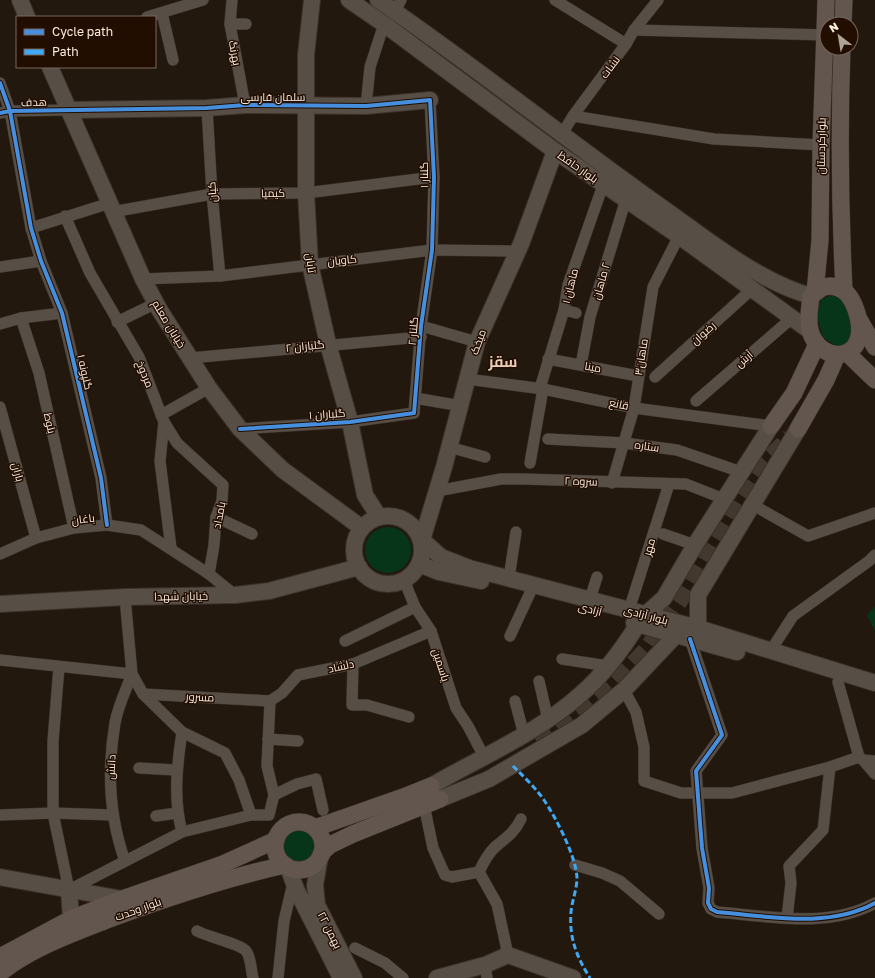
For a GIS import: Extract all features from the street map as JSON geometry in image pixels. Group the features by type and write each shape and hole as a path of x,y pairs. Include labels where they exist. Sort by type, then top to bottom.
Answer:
{"main road":[{"path":"20,0 27,16"},
{"name":"تابان","path":"312,0 306,55 306,193 310,264 328,344 350,422 365,495 379,517"},
{"name":"بلوار حافظ","path":"349,0 384,24 555,151 679,236 792,318 814,338"},
{"name":"بلوار حافظ","path":"378,0 398,6 562,134 648,198 739,261 793,291 813,294"},
{"name":"بلوارکردستان","path":"826,0 826,16"},
{"path":"843,16 844,0"},
{"name":"بلوارکردستان","path":"813,294 819,253 824,56"},
{"name":"بلوارکردستان","path":"842,56 840,86 844,290"},
{"name":"خیابان معلم","path":"50,68 143,279 159,309 209,388 240,429 283,470 362,528"},
{"name":"سلمان فارسی","path":"69,110 206,108 246,105 366,106 430,100"},
{"name":"میخک","path":"422,540 461,406 477,342 518,251 555,151"},
{"path":"819,253 822,259 827,260 843,257"},
{"path":"875,347 858,317 850,297 844,290 831,286 823,287 813,294 809,320 814,338 827,351 842,354 875,380"},
{"path":"315,828 406,796 436,793 489,779 582,725 688,634 698,595 842,354 856,347 860,338 858,317"},
{"path":"321,854 321,837 315,828 302,822 295,822 283,828 276,840 277,856 286,866 303,869 310,867 330,845 424,805 436,793 524,734 548,720 581,695 624,646 637,616 664,598 694,545 794,393 814,338"},
{"path":"389,516 408,522 422,540 419,564 413,573 404,580 395,583 384,584 370,578 359,567 355,558 354,547 362,528 379,517 389,516"},
{"name":"بلوار آزادی","path":"422,540 441,557 469,568 590,599 688,634 773,652 875,683"},
{"name":"آزادی","path":"419,564 439,572 530,593 612,615 637,616 688,634 875,694"},
{"name":"خیابان شهدا","path":"0,604 125,597 234,595 269,591 359,567"},
{"name":"بلوار وحدت","path":"0,957 71,919 122,899 223,864 276,840"},
{"name":"۲۲ بهمن","path":"321,854 315,885 317,906 354,978"},
{"name":"۲۲ بهمن","path":"286,866 293,883 341,978"},
{"name":"بلوار وحدت","path":"0,973 12,963 51,942 95,925 207,884 286,866"},
{"path":"0,877 122,899"},
{"path":"69,890 71,919"},
{"path":"437,978 486,972 508,955 573,978"}],"street":[{"path":"150,16 203,0"},
{"name":"بهرنگ","path":"232,0 230,24 246,105"},
{"path":"556,0 569,3 626,44"},
{"name":"نشات","path":"562,134 573,116 626,44 634,30 658,0"},
{"path":"162,12 173,60"},
{"path":"230,24 246,24"},
{"path":"366,106 370,67 384,24"},
{"path":"634,30 819,35"},
{"name":"گلپونه ۱","path":"0,83 31,228 41,261 62,313 101,478 107,525"},
{"name":"گلنار ۱","path":"430,100 434,177 432,250"},
{"name":"کیان","path":"206,108 220,276"},
{"name":"هدف","path":"5,112 69,110"},
{"path":"573,116 714,139 821,145"},
{"name":"کیمیا","path":"31,228 65,216 212,194 306,193 434,177"},
{"name":"ماهان ۱","path":"530,463 548,359 564,310 568,285 603,185"},
{"name":"٢ ماهان","path":"581,365 590,317 626,199"},
{"name":"مردوخ","path":"65,216 90,273 117,322 139,357 163,418 160,461 171,548"},
{"name":"ماهان۳","path":"612,482 634,408 653,287 679,236"},
{"name":"کاویان","path":"143,279 220,276 432,250 518,251"},
{"name":"گلنار ۲","path":"414,413 421,332 432,250"},
{"path":"0,267 41,261"},
{"name":"رضوان","path":"654,377 752,289"},
{"path":"117,322 150,306"},
{"path":"564,310 576,313"},
{"path":"0,324 22,318 62,313"},
{"name":"بلوط","path":"22,318 39,373 74,528"},
{"name":"آرش","path":"696,401 792,318"},
{"path":"421,332 477,342"},
{"name":"گلباران ۲","path":"190,358 328,344 421,332"},
{"name":"مینا","path":"548,359 638,376"},
{"name":"قانع","path":"467,379 542,388 634,408 771,426"},
{"path":"163,418 209,388"},
{"path":"415,398 461,406"},
{"name":"باران","path":"0,407 36,538"},
{"name":"گلباران ۱","path":"240,429 350,422 414,413"},
{"name":"بامداد","path":"163,418 177,443 223,485 222,501 216,517 214,545 209,574"},
{"name":"ستاره","path":"548,439 624,443 677,450 741,472"},
{"path":"449,447 485,457"},
{"name":"سروه ۲","path":"437,491 501,479 686,484 724,499"},
{"name":"مهر","path":"637,616 669,484"},
{"path":"753,505 808,536 875,513"},
{"path":"216,517 252,534"},
{"name":"باغان","path":"0,554 36,538 74,528 107,525 141,530 209,574"},
{"path":"509,578 516,532"},
{"path":"664,534 694,545"},
{"path":"773,652 773,647 793,616 869,562 875,555"},
{"path":"209,574 234,595"},
{"path":"590,599 596,577"},
{"name":"یاسمین","path":"404,580 415,607 430,631 456,708 468,726 480,749"},
{"path":"510,636 530,593"},
{"path":"125,597 132,674 143,694 182,732 225,753 239,780 251,815"},
{"path":"345,641 415,607"},
{"name":"دلشاد","path":"270,701 282,693 298,675 353,664 430,631"},
{"path":"688,634 722,735 696,771 702,848 709,888 708,903 711,909 717,912 787,918 839,917 864,910 875,903"},
{"path":"562,658 608,666"},
{"path":"0,660 132,674"},
{"path":"353,664 352,705 366,705 409,717"},
{"path":"60,667 53,741 53,813 69,890 182,832 251,815 269,815 274,795 267,766 270,701"},
{"name":"دانش","path":"125,861 112,816 110,771 115,722 132,674"},
{"path":"540,681 548,720"},
{"path":"838,682 861,759 875,774"},
{"path":"624,690 636,712 644,747 644,781 681,793 732,793 861,759 875,761"},
{"name":"مسرور","path":"143,694 270,701"},
{"path":"515,701 524,734"},
{"path":"182,732 176,770 178,814 182,832"},
{"path":"268,739 298,741"},
{"path":"139,768 176,770"},
{"path":"787,918 790,866 823,830 830,768"},
{"path":"274,795 297,784 316,779 323,810"},
{"path":"424,805 433,848 445,875 452,877 479,872"},
{"path":"0,815 53,813 112,816"},
{"path":"156,816 178,814"},
{"path":"479,872 485,860 494,848 516,830 521,820"},
{"path":"575,865 602,873 620,881 658,914"},
{"path":"479,872 497,904 508,955"},
{"path":"278,978 284,921 293,883"},
{"path":"197,931 208,937 238,945 246,950 249,958 252,978"},
{"path":"355,948 385,963 403,978"}],"green space":[{"path":"831,295 844,303 854,325 848,343 837,347 823,337 817,317 817,307 822,299"},
{"path":"383,527 393,527 401,531 407,537 411,545 411,555 407,563 401,569 393,573 383,573 375,569 369,563 365,555 365,545 369,537 375,531"},
{"path":"875,607 875,631 867,615"},
{"path":"302,827 311,832 315,838 315,852 311,858 302,863 294,863 285,858 281,852 280,841 285,832 291,828"}],"tunnel":[{"path":"537,742 588,707 611,687 646,650 679,602 741,495 763,464 790,437"}],"marked path":[{"path":"513,766 533,786 544,800 559,827 573,859 577,878 571,912 572,938 577,954 590,978"}],"cycle path":[{"path":"0,83 10,111 31,228 41,261 62,313 101,478 107,525"},
{"path":"0,113 10,111 207,108 245,105 366,106 430,100 434,177 432,250 421,326 414,413 350,422 240,429"},
{"path":"690,639 722,735 696,771 702,848 709,888 708,903 711,909 717,912 798,919 838,916 857,911 875,903"}],"district":[{"name":"سقز","path":"503,362"}]}
